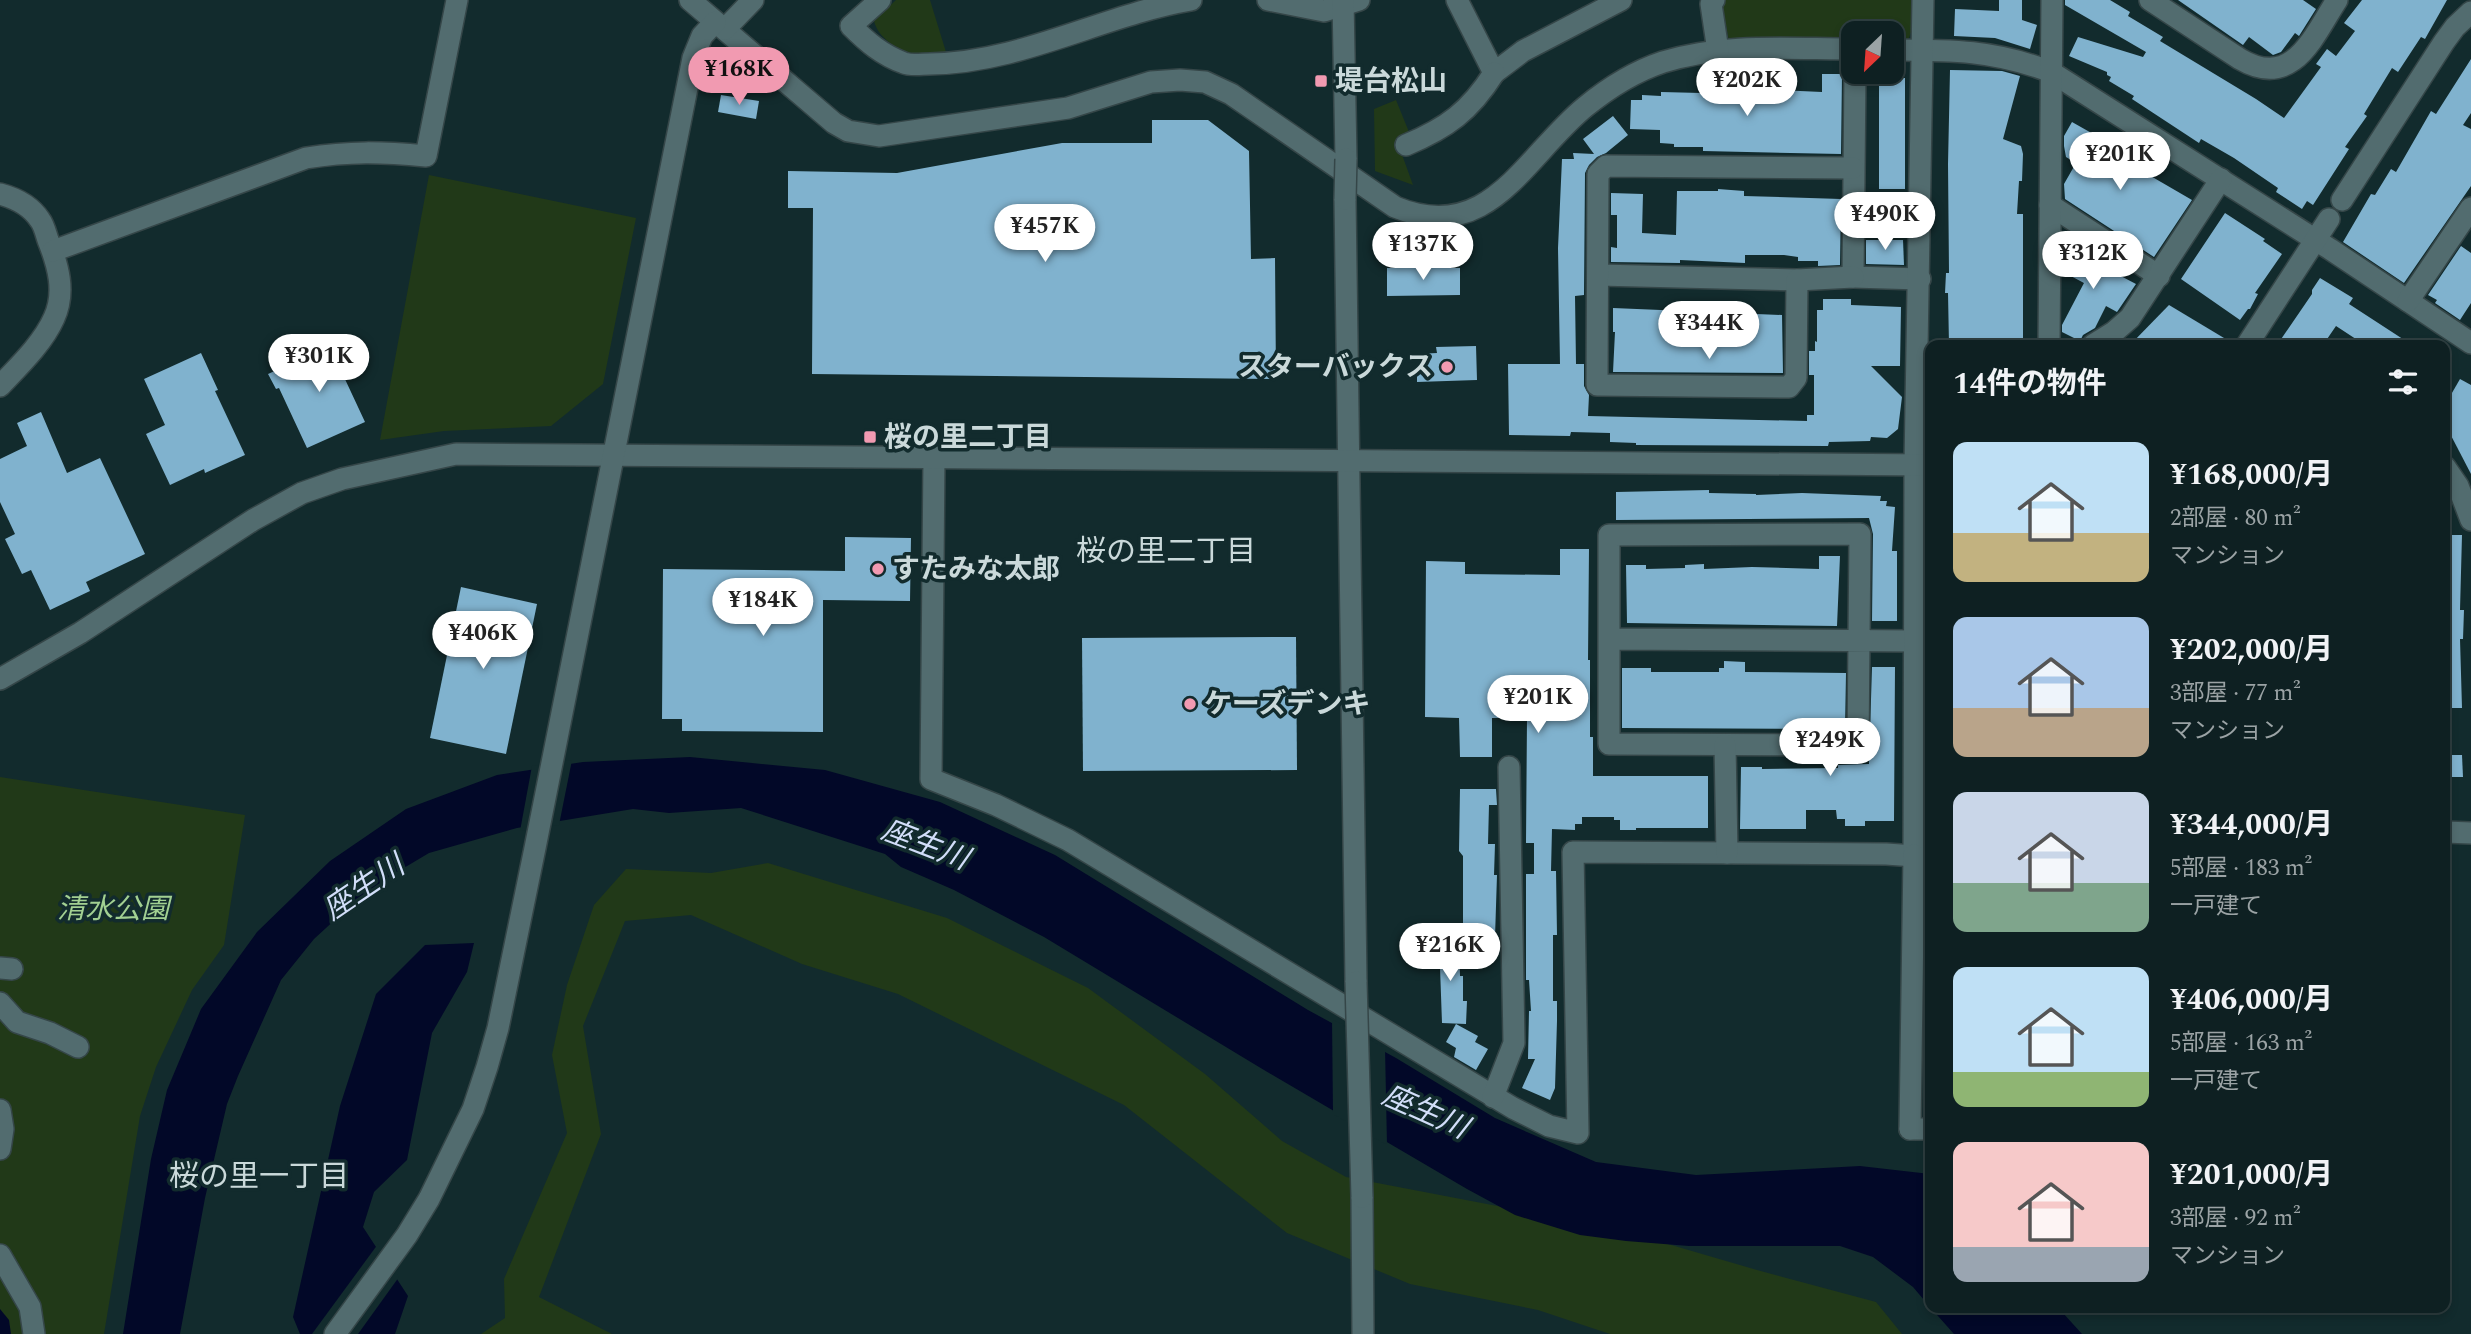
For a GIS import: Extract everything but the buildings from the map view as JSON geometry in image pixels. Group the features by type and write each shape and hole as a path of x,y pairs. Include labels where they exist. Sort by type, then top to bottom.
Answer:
{"street":[{"path":"53,251 306,158 373,151 425,156 457,0"},
{"path":"690,0 834,123 848,131 879,136 1068,108 1152,82 1205,82 1231,94 1395,207 1414,215 1434,218 1451,217 1486,204 1584,107 1627,79 1662,63 1718,51 1752,48 1841,49"},
{"path":"335,1334 429,1199 473,1109 498,1028 693,58 702,36 753,0"},
{"path":"880,0 851,26 874,48 906,64 950,64 1013,51 1155,3 1191,0"},
{"path":"1268,0 1318,11 1348,2 1345,199 1363,1334"},
{"path":"1457,0 1494,73"},
{"path":"1406,145 1442,129 1460,116 1494,73 1522,51 1621,0"},
{"path":"1714,0 1711,4 1718,51"},
{"path":"1920,1129 1922,856 1916,641 1923,464 1920,279 1923,0"},
{"path":"2049,340 2052,0"},
{"path":"2150,0 2240,59 2264,68 2285,66 2303,53 2337,0"},
{"path":"2250,340 2444,42 2471,12"},
{"path":"1904,50 1953,50 2000,55 2051,72 2221,179 2471,343"},
{"path":"1853,278 1855,84"},
{"path":"1797,280 1796,378 1789,387 1597,385 1598,174 1606,166 1853,168"},
{"path":"2101,340 2130,318 2221,179"},
{"path":"0,194 13,197 41,221 53,251 61,284 57,312 41,338 0,386"},
{"path":"2050,205 2158,276"},
{"path":"2408,301 2469,214"},
{"path":"1599,275 1797,280 1920,279"},
{"path":"0,679 70,640 253,520 302,493 342,479 456,454 1923,464"},
{"path":"934,457 931,779 989,802 1068,840 1493,1097 1549,1126 1578,1133 1573,852 1922,856"},
{"path":"2450,474 2458,486 2471,520"},
{"path":"1860,534 1857,746 1609,744 1609,639 1609,535 1860,534"},
{"path":"1609,639 1916,641"},
{"path":"1725,745 1727,853"},
{"path":"1493,1097 1514,1043 1508,767"},
{"path":"2450,832 2471,833"},
{"path":"0,1003 18,1021 78,1047"},
{"path":"0,1110 3,1129 0,1149"},
{"path":"0,1255 30,1307 34,1334"}],"green space":[{"path":"896,0 930,0 946,52 912,53 899,49 883,37 874,21"},
{"path":"1725,0 1912,0 1912,29 1909,38 1904,40 1904,21 1841,21 1841,42 1729,41 1722,4"},
{"path":"1396,100 1409,132 1396,138 1413,185 1375,171 1374,109"},
{"path":"429,175 636,218 603,384 551,426 444,431 380,440"},
{"name":"清水公園","path":"0,777 245,815 224,945 192,990 156,1067 140,1116 104,1334 0,1334"},
{"path":"768,863 947,918 1088,988 1205,1074 1282,1141 1346,1177 1613,1228 1876,1302 1902,1334 1610,1334 1538,1310 1410,1284 1287,1233 1124,1105 898,994 802,964 691,915 625,921 583,1026 601,1134 539,1297 612,1334 481,1334 505,1318 504,1279 567,1133 552,1055 567,985 594,905 626,869 711,873"}],"water":[{"name":"座生川","path":"690,757 825,770 940,802 1055,855 1308,1010 1396,1058 1495,1118 1596,1162 1696,1175 1860,1166 1925,1173 1925,1301 1913,1287 1873,1257 1840,1246 1689,1246 1626,1241 1580,1235 1515,1215 1259,1067 1044,937 954,890 901,867 885,854 741,808 669,813 633,809 517,828 429,853 387,878 350,906 314,939 281,980 227,1104 205,1198 180,1334 123,1334 151,1159 167,1090 201,1009 257,932 330,861 406,809 497,775 583,762"},
{"path":"474,943 467,972 432,1033 407,1160 374,1192 363,1227 408,1296 395,1334 300,1334 293,1317 340,1106 376,994 425,945"},
{"path":"0,1309 9,1320 11,1334 0,1334"},
{"path":"1935,1313 2063,1313 2082,1334 1954,1334"}],"pier":[{"path":"572,760 559,825 520,831 532,766"},
{"path":"1332,1019 1385,1048 1387,1145 1333,1114"},
{"path":"378,1244 399,1277 358,1334 312,1334"}],"place":[{"name":"堤台松山","path":"1321,81"},
{"name":"スターバックス","path":"1447,367"},
{"name":"桜の里二丁目","path":"870,437"},
{"name":"すたみな太郎","path":"878,569"},
{"name":"ケーズデンキ","path":"1190,704"}],"district":[{"name":"桜の里二丁目","path":"1166,552"},
{"name":"桜の里一丁目","path":"259,1177"}]}
